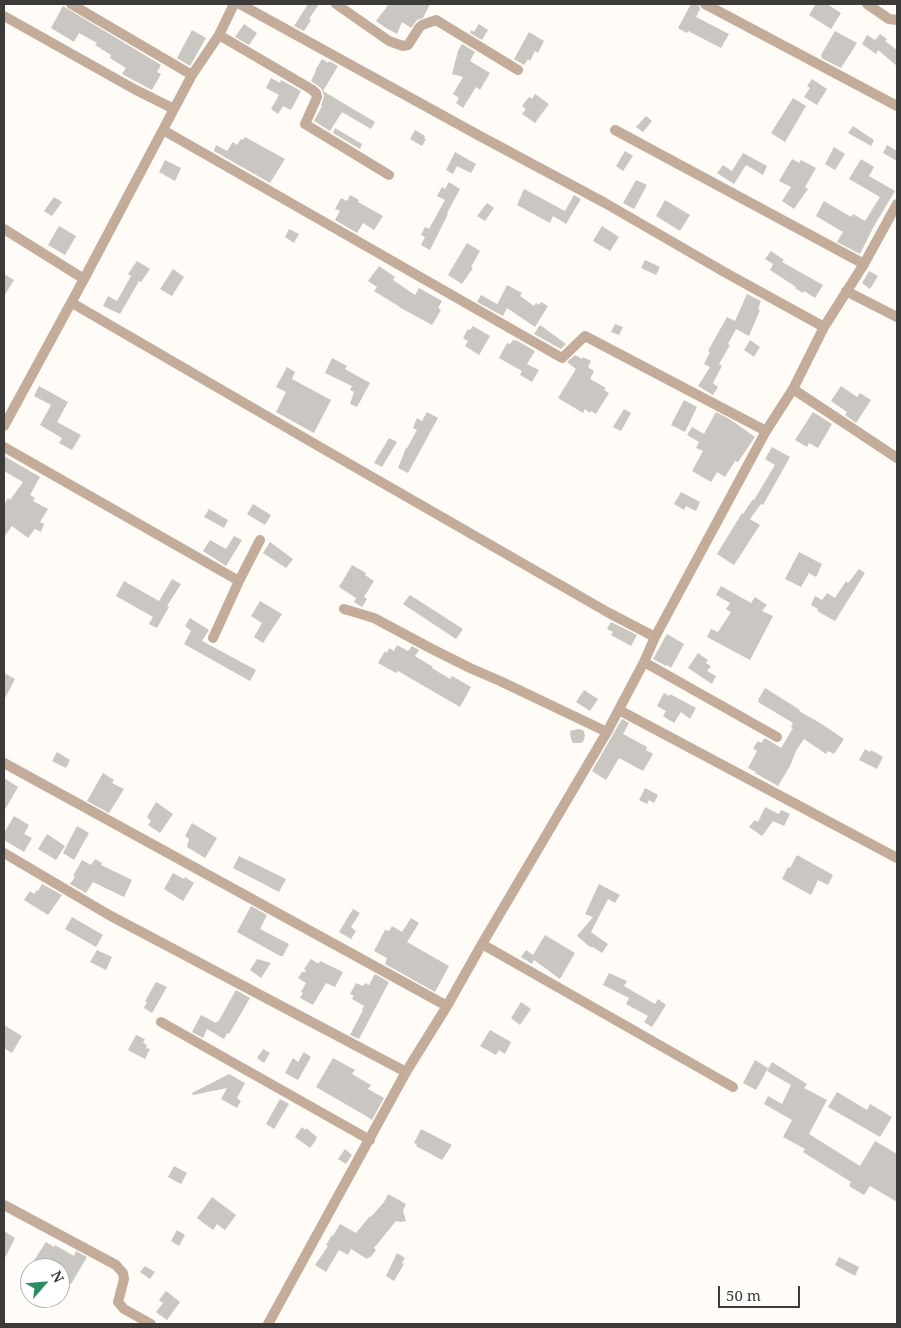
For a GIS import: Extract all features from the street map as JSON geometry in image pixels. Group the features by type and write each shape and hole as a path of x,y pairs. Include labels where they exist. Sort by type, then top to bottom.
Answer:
{"street":[{"path":"71,4 192,75"},
{"path":"4,426 72,303 192,75 219,35 234,4"},
{"path":"240,4 605,203 824,327"},
{"path":"336,4 390,41 403,46 408,45 422,25 436,20 518,70"},
{"path":"705,4 897,106"},
{"path":"867,4 889,19 897,20"},
{"path":"4,16 134,89 174,109"},
{"path":"219,35 316,93 317,97 305,124 389,175"},
{"path":"163,130 562,358 585,336 766,431"},
{"path":"615,130 864,264"},
{"path":"268,1324 406,1072 447,1006 607,732 766,431 793,389 824,327 864,264 897,204"},
{"path":"4,229 84,279"},
{"path":"846,291 897,317"},
{"path":"72,303 328,452 655,638"},
{"path":"793,389 897,458"},
{"path":"4,446 239,581"},
{"path":"213,638 260,540"},
{"path":"344,608 374,618 470,668 500,680 607,732"},
{"path":"644,662 777,737"},
{"path":"619,710 897,858"},
{"path":"4,763 447,1006"},
{"path":"4,853 109,915 406,1072"},
{"path":"482,944 733,1088"},
{"path":"160,1022 370,1140"},
{"path":"4,1205 116,1265 123,1273 124,1279 118,1302 124,1309 151,1324"}],"building":[{"path":"308,4 319,4 304,31 294,26"},
{"path":"389,4 430,4 423,18 417,20 411,28 402,22 397,34 376,21"},
{"path":"691,4 698,4 700,9 696,17 729,34 721,48 678,28"},
{"path":"816,4 827,4 841,13 831,29 809,15"},
{"path":"63,6 161,65 157,72 161,74 152,90 122,74 126,68 110,58 111,55 95,45 97,43 79,33 74,42 51,28"},
{"path":"244,24 257,33 249,45 235,37"},
{"path":"479,24 488,30 482,40 470,33 471,30 474,32"},
{"path":"192,30 206,38 190,66 177,58"},
{"path":"835,31 857,43 841,68 821,58"},
{"path":"529,32 544,41 538,53 535,51 530,61 528,59 524,65 514,59"},
{"path":"880,34 887,39 885,41 897,50 897,66 878,50 876,54 862,44 867,35 875,40"},
{"path":"462,44 475,52 470,61 490,73 480,90 476,87 463,108 456,103 459,98 453,94 463,77 452,74 458,51"},
{"path":"322,59 338,66 323,91 375,122 371,129 342,112 330,131 314,121 322,106 324,96 321,88 311,81"},
{"path":"271,78 280,83 281,80 301,91 291,110 283,106 278,114 271,109 279,95 266,88"},
{"path":"812,79 827,89 817,105 804,97 810,88 807,86"},
{"path":"535,94 549,104 535,123 522,114 526,109 522,106 529,97 532,99"},
{"path":"793,98 806,106 785,142 771,133"},
{"path":"646,116 652,121 643,132 636,127"},
{"path":"853,126 874,140 871,146 848,133"},
{"path":"335,128 362,144 360,149 333,133"},
{"path":"415,130 425,136 424,138 426,139 422,146 410,139"},
{"path":"245,137 285,159 270,183 214,151 216,145 227,151 233,142 237,145"},
{"path":"887,145 897,151 897,161 883,153"},
{"path":"834,147 845,154 835,170 825,164"},
{"path":"625,151 633,156 623,171 616,166"},
{"path":"455,152 476,164 471,173 457,166 453,174 446,170"},
{"path":"743,153 767,166 763,175 746,165 734,184 717,173 723,165 732,171"},
{"path":"792,159 799,163 801,160 816,168 805,187 808,189 794,209 782,201 791,187 779,181"},
{"path":"861,159 874,167 869,176 895,191 860,254 837,242 843,232 816,216 824,201 851,217 853,214 865,221 880,197 849,179"},
{"path":"165,160 181,168 175,181 159,172"},
{"path":"636,180 647,185 634,209 623,203"},
{"path":"449,182 460,189 430,250 421,245 425,237 421,235 425,227 429,229 445,200 437,196 442,187 445,189"},
{"path":"524,189 565,211 574,195 581,199 566,224 553,216 550,223 517,205"},
{"path":"350,195 359,200 358,202 383,216 374,230 363,223 357,233 335,220 340,211 335,209 341,198 347,201"},
{"path":"54,197 62,202 52,216 44,211"},
{"path":"665,200 690,215 680,231 656,216"},
{"path":"487,203 494,208 485,221 477,216"},
{"path":"59,226 76,236 65,255 48,245"},
{"path":"602,226 619,237 610,251 593,241"},
{"path":"289,229 299,234 294,243 285,237"},
{"path":"467,243 480,251 471,267 473,268 462,284 448,275"},
{"path":"771,251 784,260 782,262 823,285 815,298 804,291 803,293 770,270 773,264 765,259"},
{"path":"645,260 660,267 656,275 641,268"},
{"path":"137,261 150,269 141,282 139,281 120,314 103,306 108,296 117,301 131,276 128,274"},
{"path":"379,266 395,277 393,280 415,295 419,288 442,301 438,308 441,310 432,325 374,291 377,287 368,281"},
{"path":"173,269 184,277 172,296 160,289"},
{"path":"869,271 878,276 870,289 862,283"},
{"path":"4,274 14,280 4,296"},
{"path":"507,285 522,293 520,296 534,306 536,303 539,305 541,302 548,306 535,327 507,308 503,316 477,302 481,295 497,304"},
{"path":"747,294 761,301 758,309 760,310 749,336 736,329 728,344 730,345 719,364 722,366 713,383 718,387 713,395 698,386 710,367 704,364 710,352 708,351 727,317 735,321"},
{"path":"615,324 623,327 619,335 611,332"},
{"path":"540,325 566,344 561,349 534,334"},
{"path":"473,326 490,336 479,355 465,346 468,341 463,338 468,329 470,330"},
{"path":"513,340 535,351 527,364 539,370 532,382 520,375 522,371 499,358 507,343 510,344"},
{"path":"750,340 760,347 754,357 744,350"},
{"path":"575,355 591,361 588,367 594,371 590,379 606,388 604,390 609,393 596,414 591,411 590,413 585,409 583,413 558,398 576,369 567,362"},
{"path":"332,358 347,366 345,369 370,383 357,407 350,404 354,392 350,390 352,386 325,373"},
{"path":"287,367 295,372 292,379 331,400 314,433 276,412 286,392 276,387"},
{"path":"39,386 68,402 57,422 81,435 72,450 59,443 62,438 40,425 51,405 34,396"},
{"path":"841,386 857,397 860,393 871,400 856,423 845,415 847,412 831,401"},
{"path":"684,400 697,407 685,432 671,425"},
{"path":"624,409 631,413 621,431 613,427"},
{"path":"427,412 438,418 408,473 398,468 406,448 417,430 413,428 417,418 422,421"},
{"path":"716,412 755,437 738,462 735,461 725,477 717,472 711,482 692,471 703,451 696,448 699,442 687,435 692,427 704,434"},
{"path":"813,412 832,424 818,448 809,443 807,447 795,440"},
{"path":"389,438 397,442 382,467 374,463"},
{"path":"772,447 790,457 763,505 761,504 750,519 760,525 734,565 717,554 742,513 754,500 775,465 765,459"},
{"path":"4,456 40,477 30,495 35,498 33,501 48,509 40,522 44,524 41,532 35,529 28,538 12,526 4,537 4,505 23,482 4,471"},
{"path":"681,492 700,502 696,511 686,506 684,510 674,504"},
{"path":"253,504 271,515 265,525 247,514"},
{"path":"209,509 228,520 224,528 204,517"},
{"path":"234,536 242,540 226,566 203,551 210,540 226,549"},
{"path":"270,542 293,559 286,568 263,553"},
{"path":"799,552 822,564 816,577 809,573 801,587 785,579"},
{"path":"352,565 366,573 365,575 374,581 364,597 367,599 362,607 354,602 356,598 339,587"},
{"path":"859,569 865,573 835,621 817,611 818,609 811,605 815,596 822,600 827,593 835,598 846,581 848,583"},
{"path":"172,579 181,584 167,606 169,607 157,628 149,624 153,617 116,596 124,581 159,601"},
{"path":"721,586 751,603 755,597 767,605 762,611 773,616 750,660 707,637 711,629 718,632 731,612 726,609 730,603 716,595"},
{"path":"410,595 463,629 456,639 403,604"},
{"path":"260,601 282,614 263,643 254,637 262,623 251,616"},
{"path":"190,618 209,630 202,641 256,670 250,681 184,644 191,631 185,626"},
{"path":"611,622 637,635 631,646 611,635 613,632 607,629"},
{"path":"667,634 684,644 671,668 653,659"},
{"path":"397,645 408,651 412,646 419,650 415,656 432,668 450,679 452,676 471,687 460,707 398,671 396,673 378,663 385,651 387,653 389,648 394,651"},
{"path":"698,653 708,660 706,663 711,666 707,671 716,676 712,684 688,668"},
{"path":"4,673 15,679 4,700"},
{"path":"765,688 844,739 834,754 828,751 826,754 804,739 778,786 748,768 757,751 753,748 758,741 761,743 765,738 781,748 793,728 791,727 793,723 758,702"},
{"path":"584,690 598,699 590,711 576,702"},
{"path":"664,693 669,696 670,694 696,708 690,719 681,712 674,723 663,716 666,711 657,706"},
{"path":"622,719 629,723 623,734 647,747 646,750 653,754 643,771 619,758 606,780 592,771"},
{"path":"583,730 584,740 581,743 573,743 570,731"},
{"path":"865,749 870,752 871,750 883,757 877,769 859,760"},
{"path":"57,752 70,760 66,768 52,761"},
{"path":"103,773 114,780 112,783 124,789 109,813 87,801"},
{"path":"4,778 18,787 4,811"},
{"path":"645,788 658,795 654,803 649,800 647,804 639,800"},
{"path":"156,802 173,814 160,833 148,825 151,821 147,817"},
{"path":"765,807 779,814 781,810 790,814 784,826 773,821 762,836 749,827 755,820 758,822"},
{"path":"14,816 29,825 24,834 32,838 24,852 4,840 4,833"},
{"path":"192,823 217,838 205,858 187,847 189,839 185,836"},
{"path":"77,826 89,833 74,860 63,853"},
{"path":"47,834 65,846 56,860 38,849"},
{"path":"797,855 833,875 828,885 818,880 811,895 782,879"},
{"path":"239,856 286,879 279,892 233,868"},
{"path":"95,859 102,863 101,865 132,880 124,897 93,882 86,893 70,884 82,860 91,865"},
{"path":"173,873 184,879 185,877 194,883 183,901 164,889"},
{"path":"42,884 62,895 48,915 24,900 30,891 34,894"},
{"path":"599,884 620,895 615,903 608,899 591,932 608,944 602,953 590,947 577,936 593,917 585,914"},
{"path":"251,906 267,915 260,929 289,944 283,956 237,932"},
{"path":"353,909 360,913 351,927 356,931 351,939 339,932"},
{"path":"72,917 103,935 96,947 65,929"},
{"path":"411,918 419,923 407,942 449,966 435,992 385,964 387,958 374,951 385,930 389,931 392,926 402,932"},
{"path":"545,935 575,953 560,979 534,960 532,964 521,957 526,950 533,955"},
{"path":"97,950 112,957 106,970 90,962"},
{"path":"257,959 271,963 261,978 250,970"},
{"path":"311,959 317,963 320,961 343,972 335,987 326,983 313,1005 300,998 306,983 298,978 302,972 305,972 306,970 304,969"},
{"path":"609,973 627,981 624,986 655,1004 658,999 666,1005 652,1027 644,1022 648,1016 626,1004 629,998 603,985"},
{"path":"375,974 389,982 359,1039 350,1035 364,1006 352,999 354,996 350,994 356,983 363,986 365,983 369,985"},
{"path":"156,982 167,987 152,1013 144,1008 147,1002 145,1001"},
{"path":"236,990 250,998 229,1034 227,1033 224,1039 207,1029 203,1038 192,1032 201,1015 216,1023 218,1022"},
{"path":"521,1002 531,1009 520,1025 511,1018"},
{"path":"4,1025 22,1036 12,1053 4,1048"},
{"path":"490,1030 511,1042 505,1054 499,1050 496,1055 480,1046"},
{"path":"136,1035 145,1039 143,1043 147,1045 146,1048 150,1049 145,1059 128,1050"},
{"path":"263,1049 270,1053 264,1063 257,1058"},
{"path":"304,1052 311,1057 298,1080 285,1073 293,1058 298,1062"},
{"path":"333,1058 355,1070 352,1074 371,1085 368,1089 384,1098 372,1120 316,1087"},
{"path":"755,1060 768,1068 756,1090 743,1083"},
{"path":"772,1062 807,1084 804,1088 827,1100 809,1134 860,1166 875,1141 897,1154 897,1202 870,1186 864,1195 849,1186 851,1182 803,1152 805,1149 783,1137 792,1120 764,1104 768,1096 782,1104 791,1085 767,1071"},
{"path":"229,1074 245,1083 237,1098 241,1101 237,1108 221,1099 227,1088 193,1095 192,1093"},
{"path":"837,1092 867,1110 870,1104 892,1117 880,1137 828,1107"},
{"path":"280,1099 289,1104 274,1129 266,1124"},
{"path":"302,1127 317,1137 310,1148 295,1137"},
{"path":"421,1129 452,1145 442,1160 416,1146 417,1144 414,1143"},
{"path":"345,1149 352,1155 346,1164 338,1159"},
{"path":"174,1166 187,1173 181,1184 168,1177"},
{"path":"388,1194 406,1204 403,1211 406,1221 396,1221 374,1248 376,1250 370,1258 368,1257 367,1259 351,1249 348,1255 339,1250 326,1272 315,1265 340,1224 356,1233 384,1202"},
{"path":"212,1197 236,1215 225,1230 217,1224 213,1230 197,1218"},
{"path":"177,1230 185,1235 179,1246 171,1241"},
{"path":"4,1231 15,1238 4,1260"},
{"path":"46,1242 74,1256 76,1251 87,1257 71,1284 70,1258 36,1258"},
{"path":"397,1253 405,1258 402,1263 404,1264 394,1281 386,1276"},
{"path":"839,1257 859,1267 855,1276 835,1265"},
{"path":"145,1266 155,1272 150,1279 140,1272"},
{"path":"166,1291 180,1302 167,1320 156,1312 163,1303 159,1300"}]}
